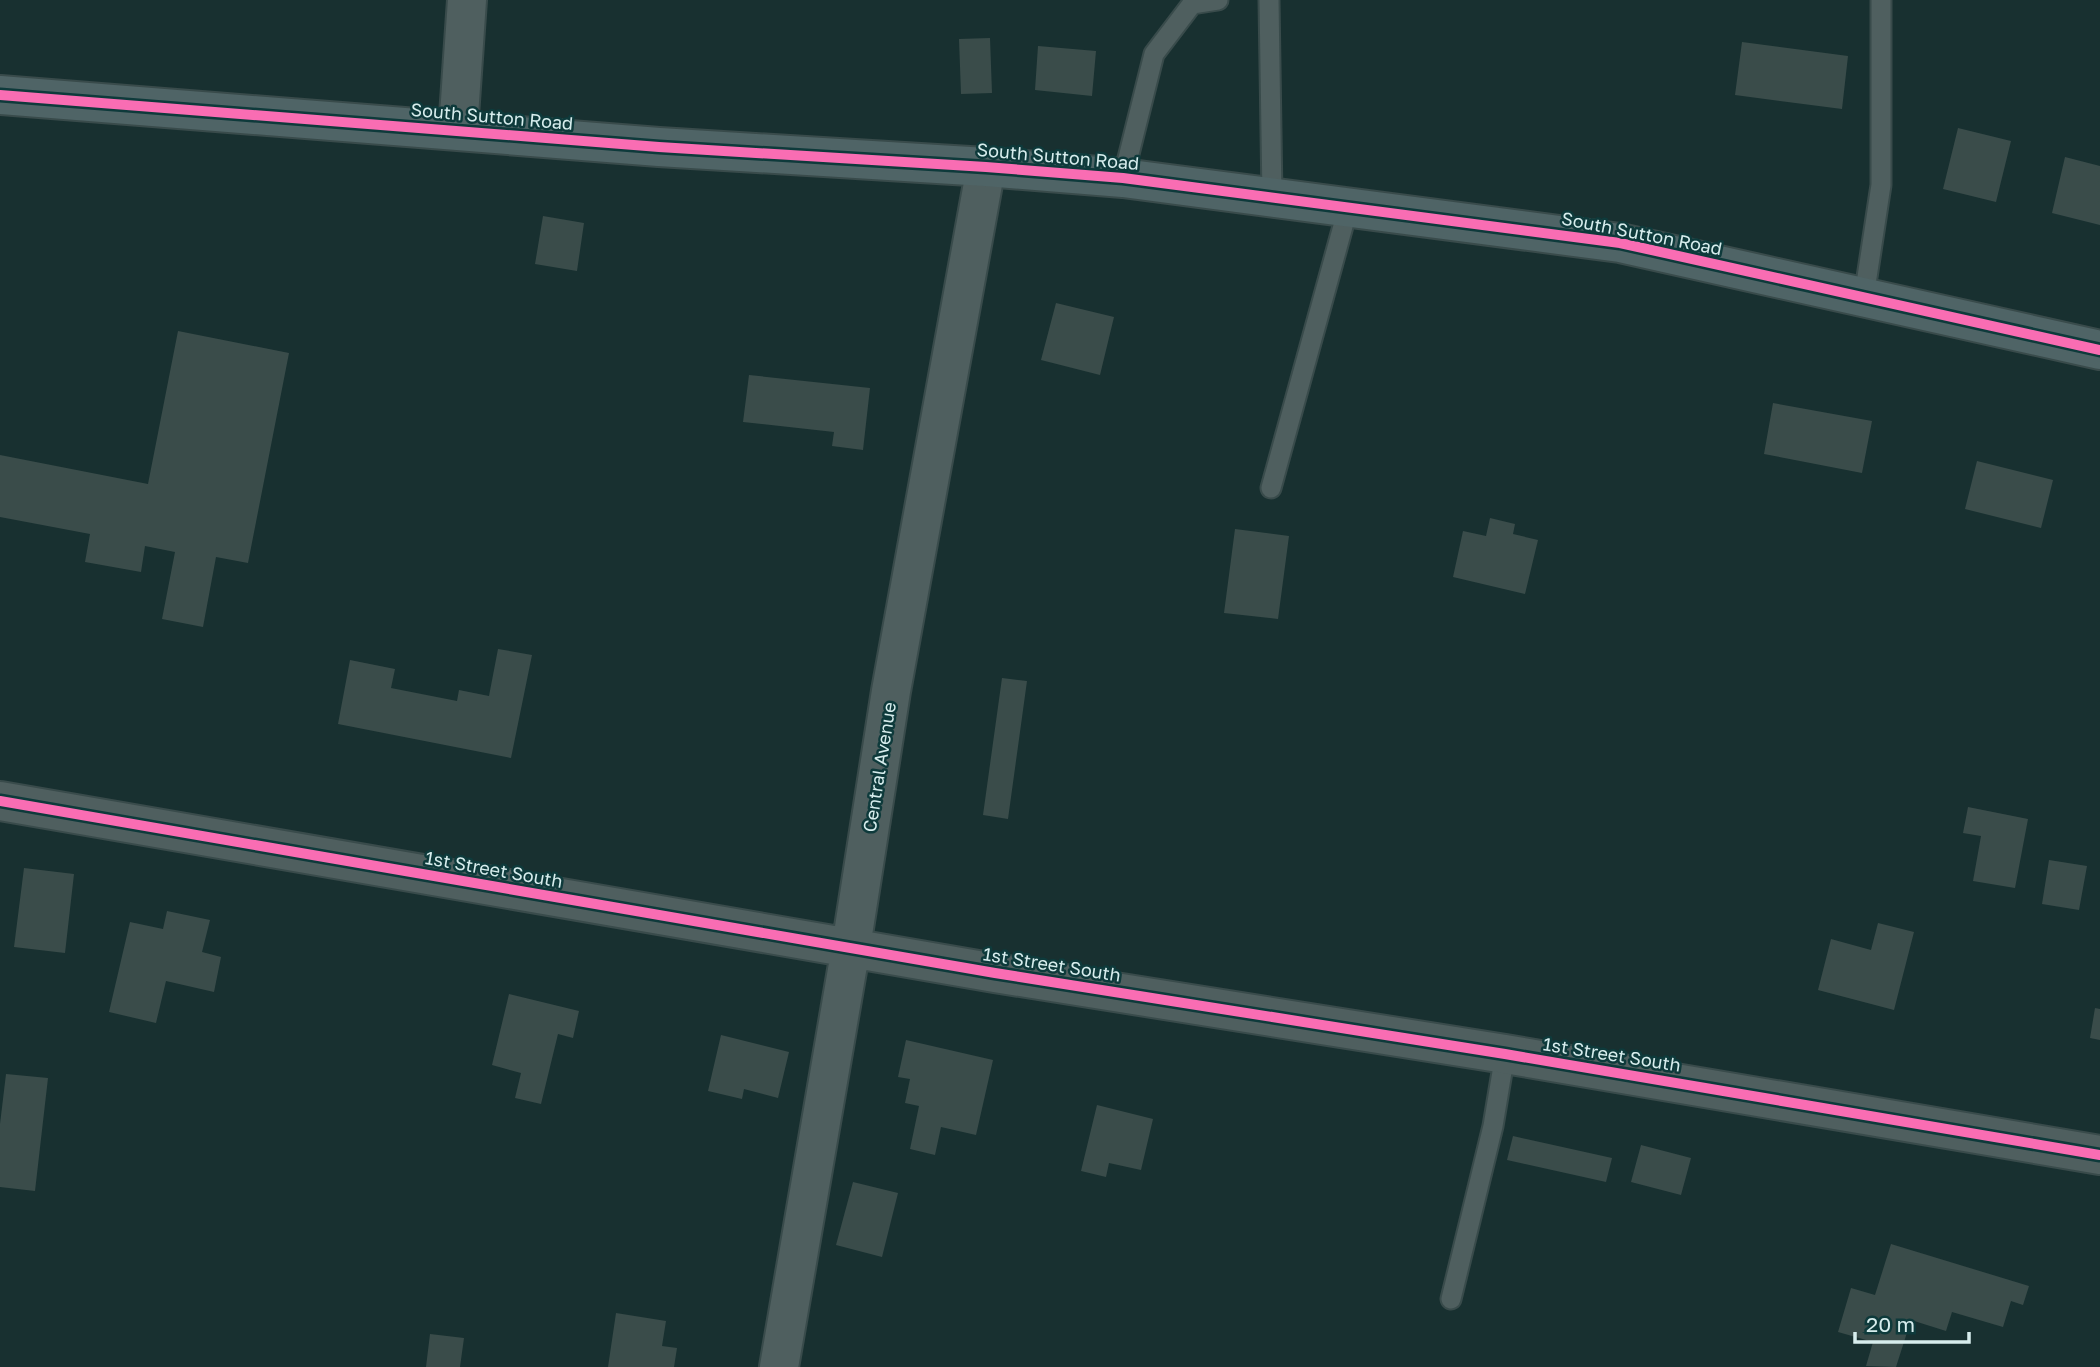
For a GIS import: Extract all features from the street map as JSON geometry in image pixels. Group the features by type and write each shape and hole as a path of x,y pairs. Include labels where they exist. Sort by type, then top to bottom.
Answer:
{"main road":[{"name":"South Sutton Road","path":"0,95 659,147 1123,178 1620,243 2100,350"}],"street":[{"path":"458,131 467,0"},
{"name":"Central Avenue","path":"779,1367 851,947 891,691 986,167"},
{"name":"1st Street South","path":"0,802 667,918 1158,1000 1505,1054 2100,1155"}],"lane":[{"path":"1123,178 1154,54 1192,4 1218,0"},
{"path":"1269,0 1272,198"},
{"path":"1864,297 1881,185 1881,0"},
{"path":"1271,488 1348,208"},
{"path":"1451,1300 1493,1126 1505,1054"}],"building":[{"path":"990,38 992,93 961,94 959,39"},
{"path":"1742,42 1848,56 1842,109 1735,95"},
{"path":"1038,46 1096,51 1092,96 1035,90"},
{"path":"1958,128 2011,141 1996,202 1943,189"},
{"path":"2065,157 2100,166 2100,225 2052,213"},
{"path":"543,216 584,223 577,271 535,264"},
{"path":"1056,303 1114,317 1100,375 1041,360"},
{"path":"178,331 289,353 248,563 216,557 203,627 162,619 175,552 145,546 141,572 85,562 90,534 0,517 0,455 148,484"},
{"path":"749,375 870,388 863,450 832,446 834,432 743,422"},
{"path":"1773,403 1872,421 1862,473 1764,454"},
{"path":"1977,461 2053,480 2041,528 1965,509"},
{"path":"1490,518 1515,524 1513,534 1538,540 1525,594 1453,577 1463,531 1486,536"},
{"path":"1235,529 1289,536 1278,619 1224,613"},
{"path":"498,649 532,655 511,758 338,724 350,660 395,669 391,688 457,701 459,690 489,696"},
{"path":"1002,678 1027,681 1008,819 983,815"},
{"path":"1968,807 2028,819 2015,888 1973,881 1981,836 1963,833"},
{"path":"2049,860 2087,866 2079,910 2042,904"},
{"path":"24,868 74,874 65,953 14,947"},
{"path":"167,911 210,920 202,952 221,957 214,992 166,981 156,1023 109,1012 130,922 163,929"},
{"path":"1878,923 1914,932 1894,1010 1818,990 1831,939 1871,950"},
{"path":"509,994 579,1011 573,1038 558,1034 541,1104 515,1098 521,1073 492,1065"},
{"path":"2095,1008 2100,1009 2100,1040 2090,1038"},
{"path":"721,1035 789,1052 778,1098 744,1089 742,1099 708,1091"},
{"path":"906,1040 993,1060 976,1135 941,1127 935,1155 910,1149 919,1106 905,1103 910,1079 898,1077"},
{"path":"6,1074 48,1078 35,1191 0,1187 0,1124"},
{"path":"1097,1105 1153,1119 1141,1170 1109,1163 1106,1177 1081,1171"},
{"path":"1513,1136 1612,1158 1606,1182 1507,1160"},
{"path":"1641,1145 1691,1158 1681,1195 1631,1182"},
{"path":"853,1182 898,1193 882,1257 836,1245"},
{"path":"1891,1244 2029,1286 2023,1305 2011,1301 2003,1327 1952,1312 1946,1331 1911,1320 1896,1367 1866,1366 1873,1342 1838,1332 1851,1288 1875,1295"},
{"path":"616,1313 666,1321 662,1346 677,1348 674,1367 608,1367"},
{"path":"430,1334 464,1338 460,1367 426,1367"}],"cycle path":[{"path":"0,95 659,147 1123,178 1620,243 2100,350"},
{"path":"0,801 995,973 1505,1054 2100,1155"}]}
